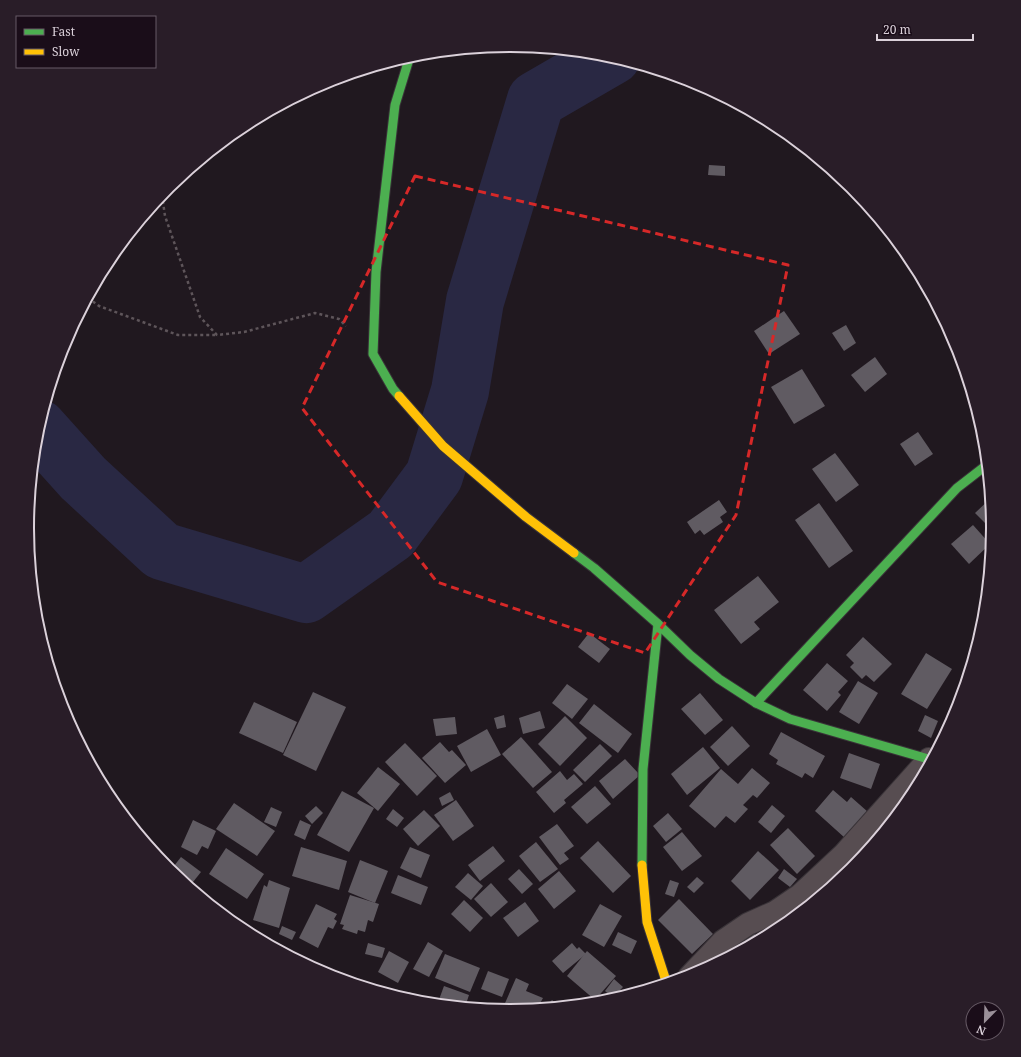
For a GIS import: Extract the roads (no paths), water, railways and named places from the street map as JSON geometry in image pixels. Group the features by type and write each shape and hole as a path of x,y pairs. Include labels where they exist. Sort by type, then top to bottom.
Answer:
{"street":[{"path":"408,63 395,105 376,272 373,354 393,389 443,446 526,517 594,568 658,624 690,655 720,679 756,704 797,722 928,758"},
{"path":"756,704 957,488 983,468"},
{"path":"658,624 646,725 640,824 646,916 666,979"},
{"path":"699,966 724,940 748,924 774,912 800,895 844,854 881,823 917,778"}],"waterway":[{"path":"43,434 83,478 162,551 306,594 391,534 434,476 460,391 475,301 536,100 603,61"}]}
